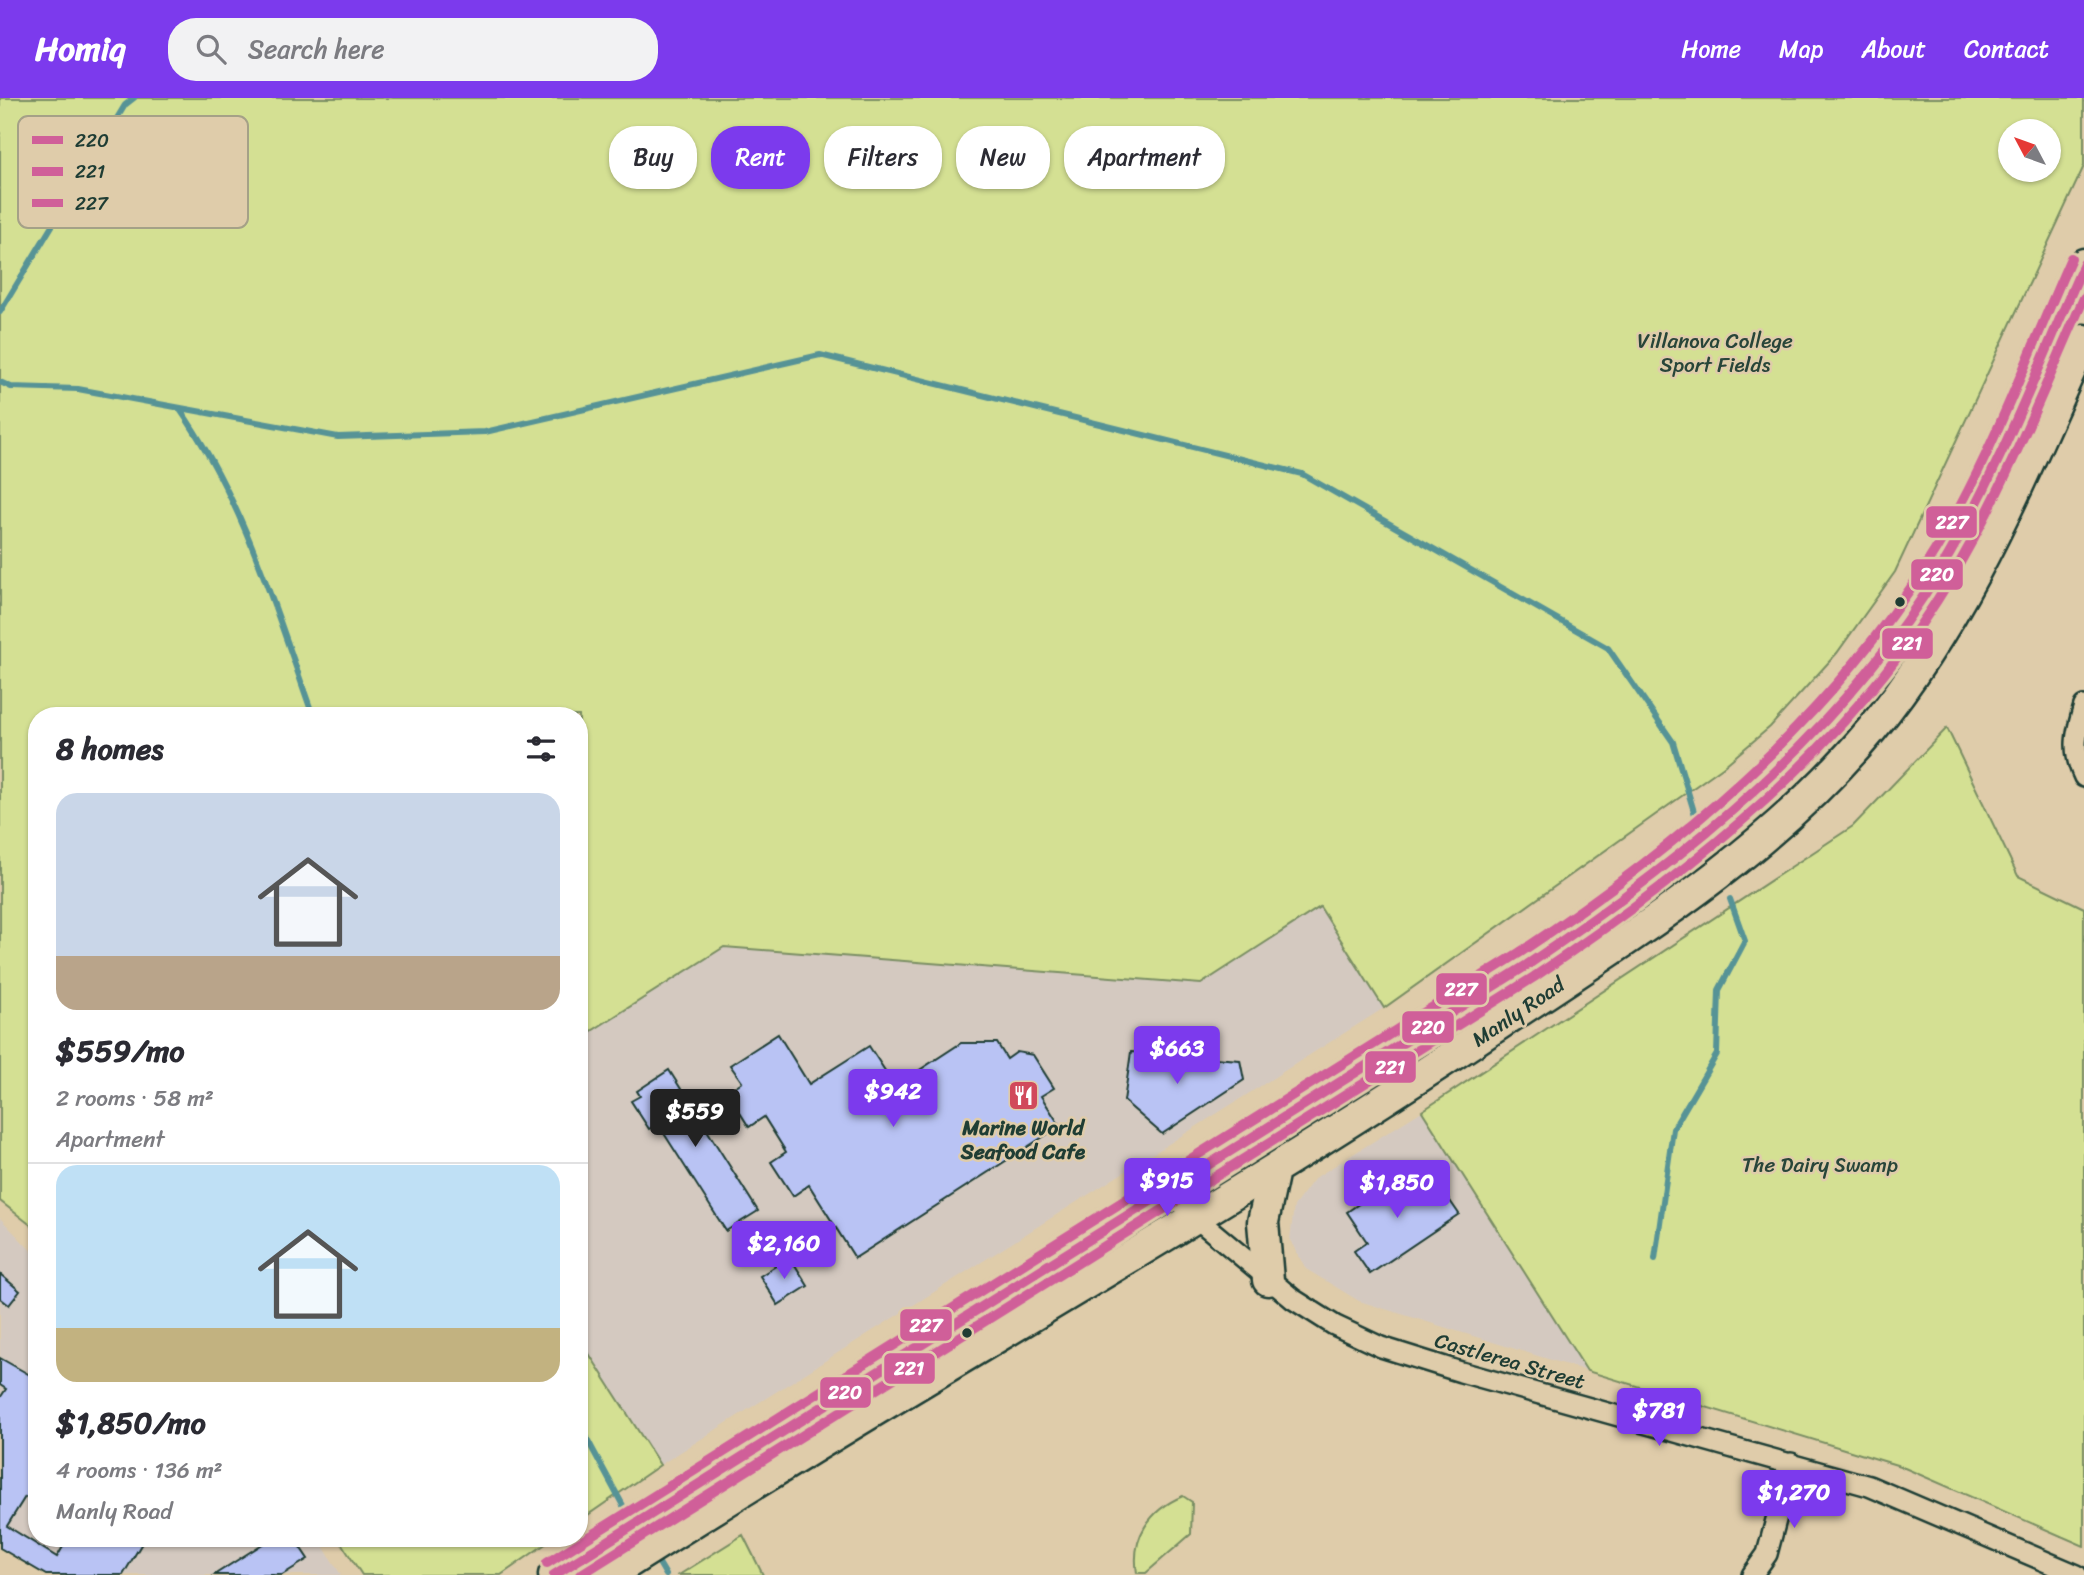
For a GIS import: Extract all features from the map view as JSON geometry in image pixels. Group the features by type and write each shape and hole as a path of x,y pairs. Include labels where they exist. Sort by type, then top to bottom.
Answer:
{"main road":[{"name":"Manly Road","path":"554,1575 1596,920 1691,849 1783,765 1834,713 1874,665 1938,573 1980,498 2084,264"},
{"name":"Manly Road","path":"609,1575 1405,1088 1702,889 1763,841 1835,772 1898,696 1964,597 1998,534 2084,340"},
{"path":"1268,1280 1263,1222 1274,1170"}],"street":[{"path":"2084,706 2074,755 2084,777"},
{"name":"Castlerea Street","path":"1168,1189 1196,1218 1268,1280 1313,1313 1381,1347 1461,1372 1869,1486 2056,1570 2077,1575"},
{"path":"1752,1575 1767,1554 1791,1463"}],"shaded area":[{"path":"1320,907 1384,1008 660,1465 588,1352 588,1033 724,947 1200,984"},
{"path":"1422,1111 1587,1371 1359,1301 1306,1269 1290,1240 1294,1206 1315,1178"},
{"path":"0,1218 28,1248 28,1547 324,1547 341,1575 46,1575 0,1548"}],"green space":[{"name":"Villanova College Sport Fields","path":"0,98 2084,98 2084,166 1895,572 1837,653 1770,727 1724,766 1384,1008 1320,907 1201,984 724,947 588,1033 588,707 28,707 28,1223 0,1201"},
{"name":"The Dairy Swamp","path":"1947,728 2018,876 2084,908 2084,1546 1900,1466 1587,1371 1422,1111 1853,826"},
{"path":"588,1352 660,1465 588,1515"},
{"path":"1183,1496 1192,1502 1191,1534 1146,1573 1137,1573 1137,1548 1145,1527 1161,1509"},
{"path":"743,1535 763,1575 679,1575"},
{"path":"344,1547 541,1547 501,1575 362,1575"}],"building":[{"path":"778,1034 809,1084 869,1046 895,1086 961,1043 997,1043 1007,1059 1017,1052 1033,1055 1054,1088 1041,1096 1060,1126 855,1258 809,1185 793,1196 771,1162 786,1152 764,1117 749,1127 727,1092 742,1082 730,1065"},
{"path":"1131,1052 1240,1060 1244,1080 1162,1134 1124,1101"},
{"path":"669,1070 758,1211 726,1231 658,1124 649,1129 631,1101 640,1096 637,1091"},
{"path":"1407,1171 1428,1202 1444,1192 1459,1214 1370,1274 1354,1251 1367,1242 1347,1212"},
{"path":"790,1257 808,1286 778,1305 760,1276"},
{"path":"0,1274 20,1291 9,1305 0,1298"},
{"path":"0,1358 28,1374 28,1499 25,1497 7,1526 28,1539 28,1547 41,1547 57,1557 63,1547 140,1547 123,1575 46,1575 0,1548 0,1398 6,1389 0,1385"},
{"path":"258,1547 300,1547 308,1559 282,1575 214,1575"}],"waterway":[{"path":"118,116 125,105 134,98"},
{"path":"0,312 51,228"},
{"path":"0,382 11,387 78,389 338,437 485,432 820,355 1302,474 1608,648 1673,742 1695,815"},
{"path":"179,408 222,480 240,518 310,707"},
{"path":"1655,1259 1673,1129 1717,1054 1719,990 1745,941 1730,899"},
{"path":"588,1441 627,1513"},
{"path":"656,1558 666,1575"}],"transit line":[{"name":"227","path":"588,1537 1519,953 1578,913 1690,826 1743,780 1841,679 1885,624 1926,565 1948,529 1986,454 2071,258"},
{"name":"220","path":"554,1575 1527,965 1701,837 1807,740 1855,687 1900,630 1940,570 1980,496 2017,419 2084,264"},
{"name":"221","path":"580,1575 1534,977 1653,893 1711,847 1818,749 1867,695 1912,637 1952,576 1989,509 2084,298"},
{"name":"227","path":"547,1563 572,1547"}],"place":[{"name":"Marine World Seafood Cafe","path":"1023,1096"}]}
